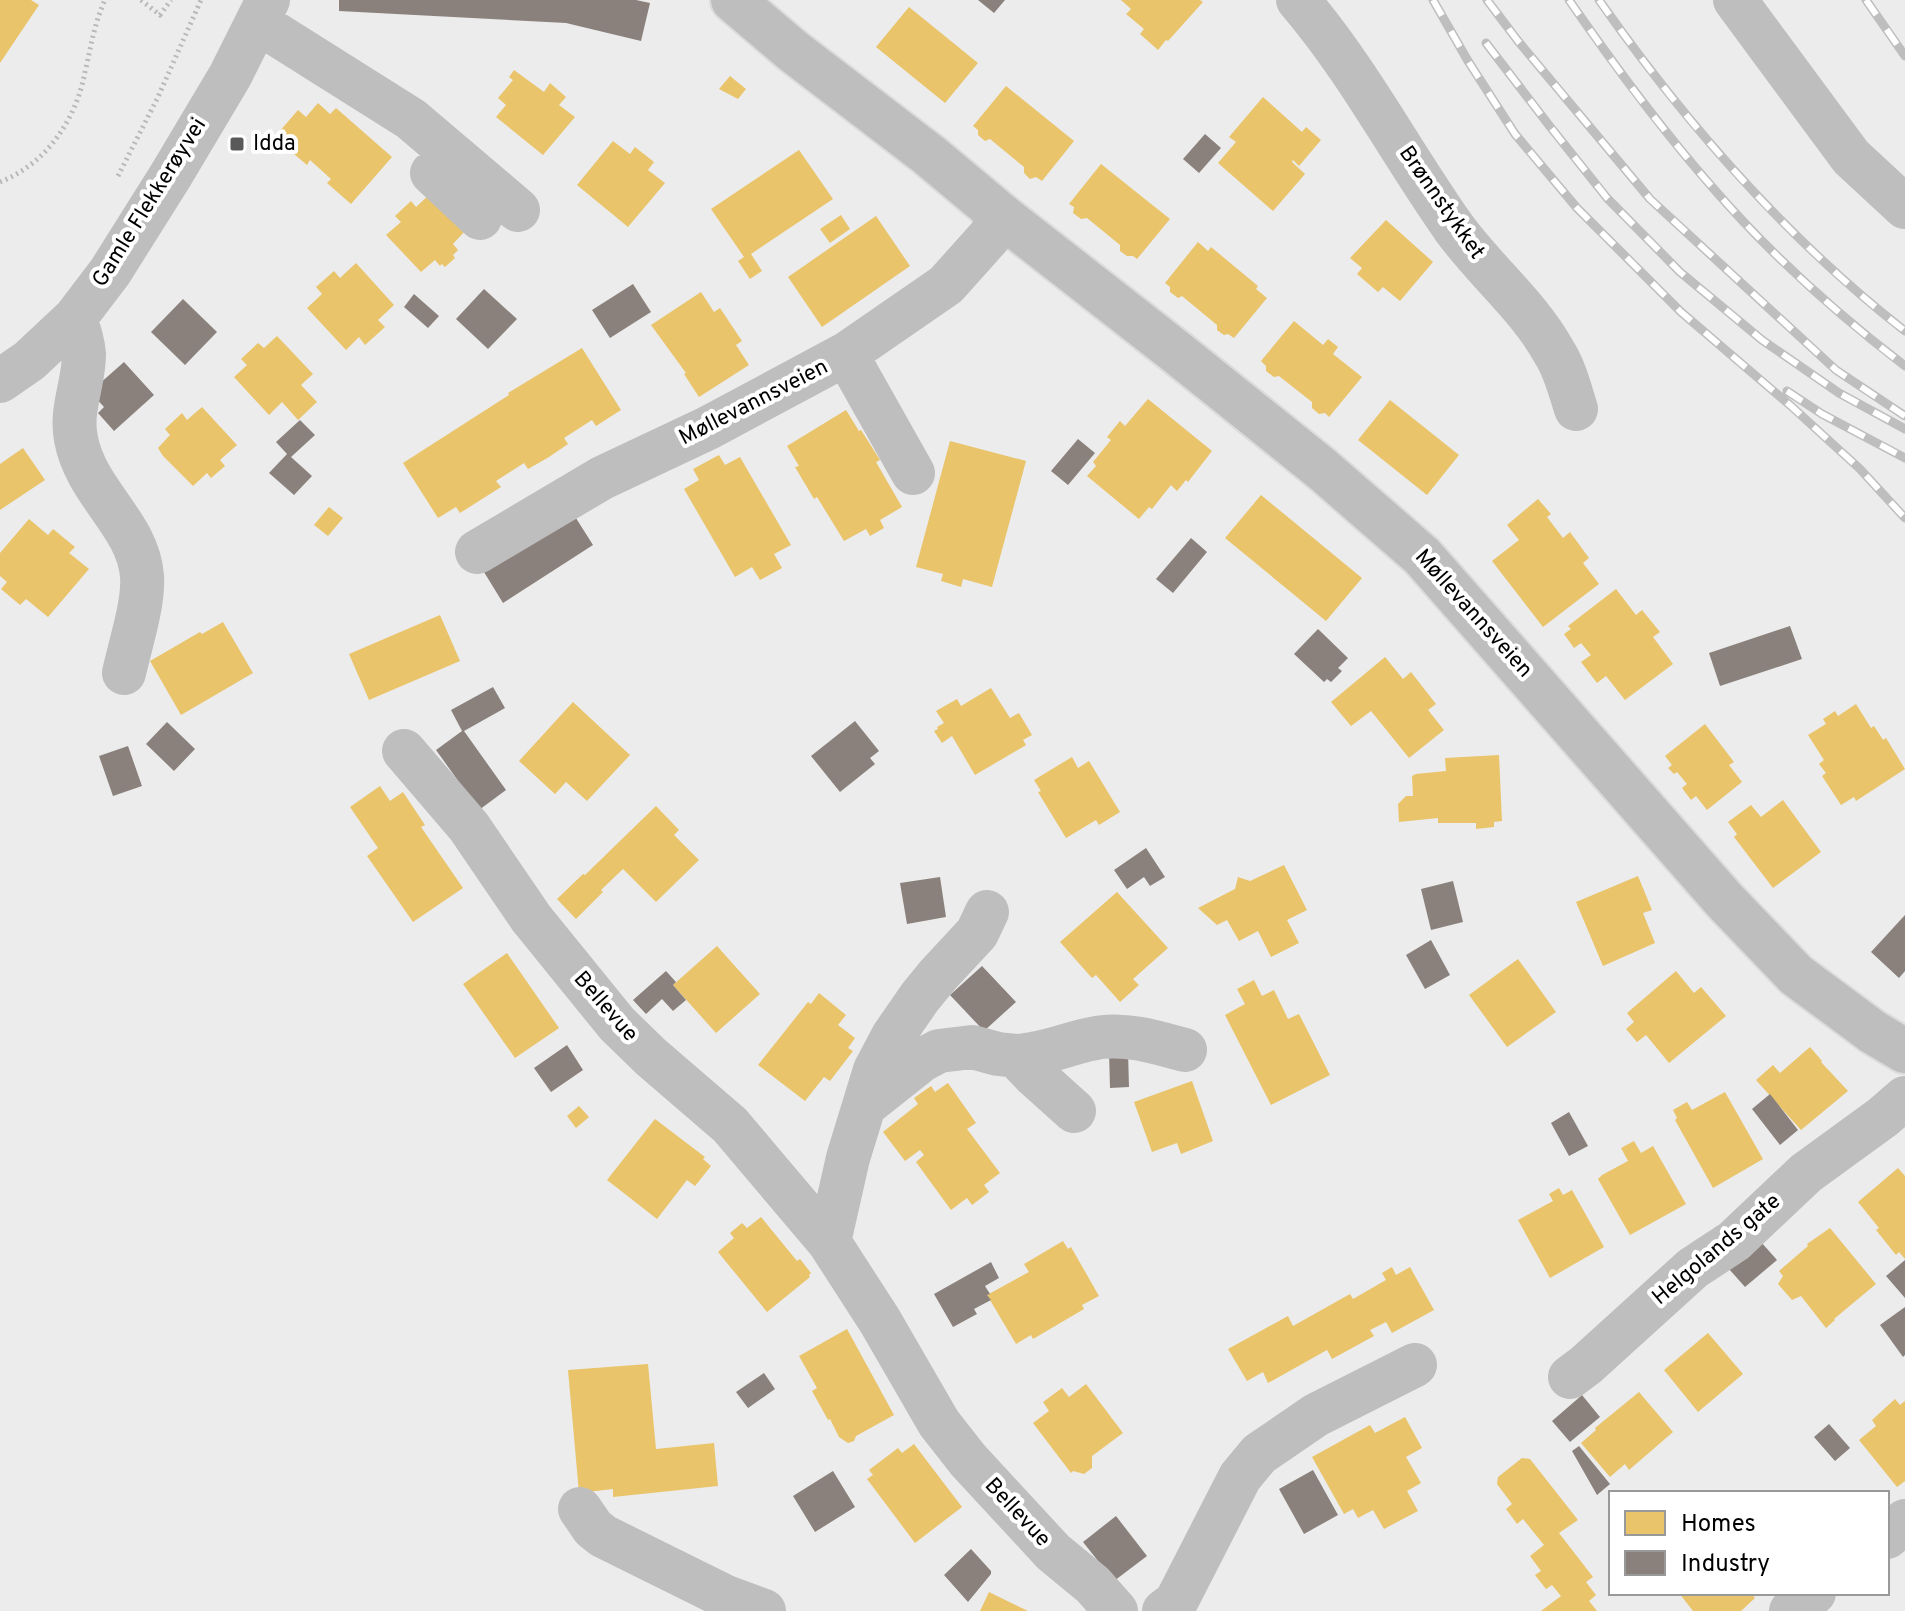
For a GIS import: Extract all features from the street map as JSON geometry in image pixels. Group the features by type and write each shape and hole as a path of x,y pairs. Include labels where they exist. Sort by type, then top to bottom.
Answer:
{"street":[{"name":"Møllevannsveien","path":"733,0 793,51 929,155 1322,469 1422,556 1725,901 1796,975 1873,1032 1905,1051"},
{"name":"Brønnstykket","path":"1298,0 1356,77 1455,229 1530,316 1564,372 1576,409"},
{"path":"1735,0 1851,157 1905,207"},
{"path":"257,23 411,119 499,214"},
{"name":"Gamle Flekkerøyvei","path":"0,381 29,361 75,318 110,272 230,76 257,23"},
{"name":"Møllevannsveien","path":"477,552 602,478 708,428 846,354 946,285 989,237 1002,216"},
{"path":"75,318 84,353 73,414 75,437 81,460 98,493 133,541 142,577 141,597 124,673"},
{"path":"846,354 913,473"},
{"name":"Bellevue","path":"404,751 469,827 531,918 617,1024 730,1125 829,1242 880,1321 939,1423 968,1460 1053,1552 1093,1585 1116,1611"},
{"path":"829,1242 848,1158 875,1070 893,1036 938,975 977,933 987,912"},
{"path":"864,1106 922,1060 939,1051 972,1047 1016,1056 1103,1037 1134,1038 1185,1050"},
{"path":"1016,1056 1074,1111"},
{"name":"Helgolands gate","path":"1570,1377 1693,1268 1734,1241 1806,1173 1905,1098"},
{"path":"1164,1611 1176,1602 1240,1477 1259,1454 1316,1415 1415,1365"},
{"path":"580,1509 593,1528 603,1536 726,1597 764,1611"},
{"path":"1889,1535 1905,1521"},
{"path":"1791,1611 1811,1595"}],"path":[{"path":"0,182 39,159 53,144 70,115 85,76 91,37 105,0"},
{"path":"141,0 160,15 171,0"},
{"path":"111,189 158,97 201,0"}],"shaded area":[{"path":"0,0 1905,0 1905,1611 0,1611"}],"building: Homes":[{"path":"0,0 31,0 39,5 0,63"},
{"path":"1121,0 1203,2 1158,50 1140,34 1144,29 1126,14 1131,9"},
{"path":"909,7 978,63 945,103 876,47"},
{"path":"514,70 544,92 550,83 566,97 559,105 575,117 543,155 496,117 506,105 498,98 513,80 509,77"},
{"path":"730,76 746,89 738,99 719,89"},
{"path":"1006,86 1074,141 1042,181 1036,177 1030,179 1024,173 1024,167 990,139 985,141 973,126"},
{"path":"1263,97 1302,132 1306,127 1321,140 1299,166 1293,160 1305,174 1273,211 1218,163 1236,142 1229,137"},
{"path":"318,103 330,114 336,108 392,157 351,204 327,183 331,179 310,160 307,165 282,144 287,139 279,132 298,110 306,117"},
{"path":"613,141 630,154 635,147 654,162 648,170 665,183 628,227 577,185"},
{"path":"799,150 833,199 751,254 762,271 750,279 738,261 744,257 711,209"},
{"path":"1101,164 1170,219 1137,259 1120,251 1120,245 1087,218 1081,219 1073,213 1074,207 1069,204"},
{"path":"430,194 465,231 453,244 458,250 453,255 455,258 445,267 435,260 421,272 386,235 401,222 395,216 411,201 416,207"},
{"path":"841,215 850,229 830,243 820,229"},
{"path":"876,216 910,266 822,327 788,277"},
{"path":"1386,220 1433,262 1400,301 1383,287 1378,292 1357,274 1362,268 1350,258"},
{"path":"1198,242 1208,251 1211,247 1258,286 1256,289 1267,298 1234,338 1217,330 1217,325 1182,296 1178,298 1170,292 1170,287 1165,283"},
{"path":"356,263 394,305 378,320 385,327 365,345 359,337 346,350 307,308 322,294 316,287 334,271 340,278"},
{"path":"701,292 714,312 720,308 742,341 736,345 749,365 699,397 686,373 651,325"},
{"path":"1294,321 1323,345 1328,339 1338,347 1333,354 1362,377 1329,417 1325,413 1319,414 1312,408 1312,402 1279,376 1274,377 1266,371 1261,361"},
{"path":"277,336 313,374 301,385 317,402 298,420 282,402 269,415 234,377 247,365 241,359 258,343 264,348"},
{"path":"582,348 621,410 596,426 592,420 564,438 568,444 528,469 524,463 496,481 501,487 460,513 456,507 438,518 403,463"},
{"path":"1148,399 1212,451 1188,482 1186,480 1177,491 1171,485 1152,509 1149,507 1139,519 1087,476 1096,466 1093,462 1111,440 1107,437 1120,421 1125,426"},
{"path":"1390,400 1459,455 1427,495 1358,440"},
{"path":"202,407 237,445 220,460 225,466 211,478 207,473 193,486 158,448 170,435 165,429 182,413 187,420"},
{"path":"846,410 880,460 876,462 902,507 880,520 884,528 870,536 866,529 844,541 817,497 814,499 795,467 799,466 787,446"},
{"path":"950,441 1026,461 992,587 963,579 961,587 941,581 943,574 916,567"},
{"path":"23,448 45,480 0,510 0,464"},
{"path":"719,455 725,465 740,457 791,545 774,554 782,568 760,580 752,567 735,577 684,489 699,480 693,469"},
{"path":"1261,495 1362,578 1326,621 1225,538"},
{"path":"1538,499 1551,514 1547,517 1563,538 1570,532 1589,558 1583,563 1599,584 1543,627 1492,561 1519,540 1507,525"},
{"path":"329,507 343,518 328,536 314,525"},
{"path":"29,519 48,535 53,529 75,547 69,553 89,569 48,617 26,599 20,605 1,589 7,582 0,576 0,553"},
{"path":"1616,589 1636,615 1642,610 1660,632 1653,637 1673,664 1625,700 1606,676 1597,683 1581,662 1591,655 1581,643 1574,648 1564,634 1571,629 1568,626"},
{"path":"440,615 460,661 369,700 349,654"},
{"path":"223,622 253,673 181,715 150,661"},
{"path":"1385,657 1403,679 1411,672 1436,704 1428,710 1444,730 1409,758 1371,711 1351,726 1331,702"},
{"path":"991,688 1010,718 1019,713 1032,735 1023,740 1026,745 975,775 952,736 942,743 934,731 944,723 936,711 957,699 961,706"},
{"path":"573,702 630,755 587,801 566,782 555,794 519,761"},
{"path":"1856,704 1871,728 1874,726 1883,740 1886,738 1905,769 1856,801 1854,797 1841,805 1822,776 1826,773 1819,764 1824,760 1808,735 1826,724 1823,719 1835,711 1838,716"},
{"path":"1705,724 1734,762 1729,765 1742,782 1707,810 1696,796 1691,800 1682,788 1687,784 1677,772 1674,774 1668,768 1672,765 1665,756"},
{"path":"1499,755 1502,821 1494,822 1494,827 1476,829 1476,823 1438,823 1438,818 1399,822 1398,804 1406,796 1413,796 1412,776 1446,771 1445,758"},
{"path":"1072,757 1078,768 1089,761 1120,812 1099,825 1096,820 1066,838 1034,780"},
{"path":"380,786 390,801 403,792 425,825 421,827 463,888 413,922 367,856 378,848 350,807"},
{"path":"1783,800 1821,852 1773,888 1734,837 1737,834 1728,822 1751,805 1761,817"},
{"path":"656,806 679,830 674,835 699,860 656,902 623,869 576,919 557,899"},
{"path":"1284,865 1307,910 1287,920 1299,943 1271,957 1258,931 1239,941 1227,920 1217,925 1198,908 1235,889 1238,877 1250,881"},
{"path":"1638,876 1652,910 1643,913 1655,943 1603,966 1576,902"},
{"path":"1117,892 1168,948 1133,979 1139,985 1120,1002 1096,975 1092,978 1060,942"},
{"path":"717,946 760,994 716,1033 673,985"},
{"path":"507,953 559,1028 515,1058 463,984"},
{"path":"1518,959 1556,1012 1507,1047 1469,995"},
{"path":"1676,971 1694,993 1701,987 1726,1016 1669,1063 1646,1035 1637,1042 1626,1029 1634,1022 1627,1013"},
{"path":"1254,980 1262,996 1274,990 1288,1019 1299,1014 1330,1075 1271,1105 1225,1015 1245,1004 1237,989"},
{"path":"819,993 846,1015 838,1025 855,1038 848,1048 853,1051 830,1081 824,1077 805,1101 758,1065 808,1002 811,1004"},
{"path":"1810,1047 1848,1091 1801,1130 1756,1080 1773,1065 1780,1073"},
{"path":"1192,1081 1213,1141 1181,1154 1177,1143 1152,1152 1134,1102"},
{"path":"948,1083 976,1123 967,1129 1000,1173 984,1185 989,1192 972,1205 967,1198 951,1210 916,1162 924,1155 920,1150 905,1161 883,1132 918,1104 914,1098 931,1086 935,1092"},
{"path":"1725,1092 1763,1159 1713,1188 1675,1120 1673,1110 1687,1102 1692,1110"},
{"path":"579,1106 589,1117 576,1128 567,1116"},
{"path":"655,1119 705,1157 703,1159 711,1166 695,1186 687,1180 657,1219 607,1180"},
{"path":"1634,1141 1641,1153 1653,1146 1686,1204 1630,1235 1598,1179 1628,1161 1621,1148"},
{"path":"1898,1168 1905,1176 1905,1259 1899,1252 1896,1255 1858,1202"},
{"path":"1559,1188 1563,1195 1572,1190 1604,1247 1550,1278 1518,1220 1553,1201 1549,1194"},
{"path":"761,1217 797,1261 800,1259 811,1273 767,1312 718,1252 734,1238 730,1233 742,1223 747,1228"},
{"path":"1830,1228 1876,1284 1826,1328 1801,1296 1792,1300 1778,1284 1783,1276 1779,1271 1807,1244"},
{"path":"1063,1241 1068,1249 1071,1247 1099,1296 1082,1305 1084,1309 1033,1339 1031,1335 1016,1344 987,1295 1029,1272 1024,1264"},
{"path":"1392,1267 1396,1275 1410,1267 1434,1310 1392,1333 1386,1322 1370,1330 1374,1336 1332,1359 1327,1350 1268,1383 1263,1372 1247,1381 1228,1349 1288,1316 1293,1326 1350,1294 1353,1299 1386,1280 1382,1273"},
{"path":"847,1329 894,1415 848,1443 839,1437 828,1420 812,1391 817,1388 799,1356"},
{"path":"1708,1333 1743,1374 1698,1412 1664,1370"},
{"path":"648,1364 656,1449 714,1443 718,1486 613,1497 613,1489 579,1493 568,1370"},
{"path":"1086,1384 1123,1433 1092,1456 1092,1468 1084,1474 1071,1473 1033,1423 1049,1411 1043,1402 1062,1388 1069,1397"},
{"path":"1639,1392 1673,1432 1629,1470 1625,1464 1610,1477 1581,1443"},
{"path":"1895,1399 1900,1405 1905,1401 1905,1481 1897,1487 1859,1440 1876,1426 1872,1420"},
{"path":"1405,1417 1422,1448 1406,1457 1421,1483 1407,1491 1418,1511 1384,1529 1373,1510 1358,1518 1353,1509 1344,1514 1312,1457 1370,1425 1375,1433"},
{"path":"914,1444 962,1507 915,1543 867,1479 873,1475 869,1470 898,1448 902,1453"},
{"path":"1522,1458 1530,1459 1578,1520 1559,1533 1593,1577 1586,1582 1596,1595 1589,1601 1597,1611 1541,1611 1561,1596 1552,1585 1546,1589 1535,1575 1541,1571 1530,1556 1544,1545 1523,1519 1517,1524 1506,1509 1512,1504 1497,1484 1498,1477"},
{"path":"989,1592 1028,1611 980,1611"},
{"path":"1681,1595 1753,1595 1755,1598 1741,1611 1693,1611"}],"building: Industry":[{"path":"339,0 636,0 650,3 641,41 566,23 339,11"},
{"path":"978,0 1005,0 994,13"},
{"path":"1205,134 1221,148 1199,173 1183,159"},
{"path":"633,284 651,312 610,338 592,310"},
{"path":"484,289 517,319 488,349 456,319"},
{"path":"414,294 439,316 428,328 404,307"},
{"path":"183,299 217,332 185,365 151,332"},
{"path":"124,362 154,395 114,431 98,413 104,407 90,392"},
{"path":"300,420 315,435 291,457 312,476 294,495 269,473 287,454 276,442"},
{"path":"1078,439 1095,453 1068,485 1051,471"},
{"path":"574,515 593,545 503,603 484,572"},
{"path":"1191,538 1207,552 1173,593 1156,579"},
{"path":"1790,626 1802,659 1720,686 1709,653"},
{"path":"1318,629 1348,658 1338,668 1342,671 1331,682 1327,679 1324,682 1294,654"},
{"path":"493,687 505,708 464,731 506,790 479,810 436,750 462,731 451,710"},
{"path":"855,721 879,751 870,758 875,764 840,792 811,756"},
{"path":"167,722 195,749 174,771 146,744"},
{"path":"128,746 142,786 113,796 99,756"},
{"path":"1146,848 1165,877 1150,886 1144,877 1127,889 1114,870"},
{"path":"940,877 946,917 907,924 900,883"},
{"path":"1453,881 1463,922 1431,930 1421,889"},
{"path":"1905,915 1905,971 1899,978 1871,952"},
{"path":"1431,940 1450,975 1425,989 1406,955"},
{"path":"982,966 1016,1002 984,1031 950,995"},
{"path":"666,971 686,1000 673,1011 662,999 646,1014 633,1000"},
{"path":"567,1045 583,1070 551,1092 534,1068"},
{"path":"1109,1051 1128,1051 1129,1087 1110,1088"},
{"path":"1770,1094 1798,1130 1780,1145 1752,1109"},
{"path":"1569,1112 1588,1146 1569,1156 1551,1123"},
{"path":"1761,1242 1777,1260 1745,1287 1729,1269"},
{"path":"1905,1260 1905,1298 1886,1276"},
{"path":"991,1262 999,1278 985,1286 991,1300 974,1309 977,1314 953,1327 934,1294"},
{"path":"1905,1307 1905,1355 1903,1357 1880,1325"},
{"path":"764,1373 775,1389 748,1408 736,1392"},
{"path":"1582,1395 1600,1417 1570,1442 1552,1421"},
{"path":"1829,1424 1850,1448 1835,1461 1814,1437"},
{"path":"1579,1446 1610,1484 1597,1495 1572,1451"},
{"path":"1313,1470 1338,1515 1304,1534 1279,1489"},
{"path":"833,1471 855,1507 815,1532 793,1496"},
{"path":"1116,1516 1147,1556 1114,1581 1083,1542"},
{"path":"971,1549 991,1574 968,1602 944,1575"}],"railway":[{"path":"1433,0 1515,134 1577,208 1681,312 1860,469 1905,518"},
{"path":"1487,0 1650,199 1836,370 1905,416"},
{"path":"1569,0 1656,120 1757,236 1804,282 1905,366"},
{"path":"1599,0 1667,91 1740,177 1819,257 1905,331"},
{"path":"1866,0 1905,56"},
{"path":"1486,43 1607,198 1680,272 1762,340 1839,393 1905,429"},
{"path":"1787,391 1822,414 1905,458"}],"place":[{"name":"Idda","path":"237,144"}]}
